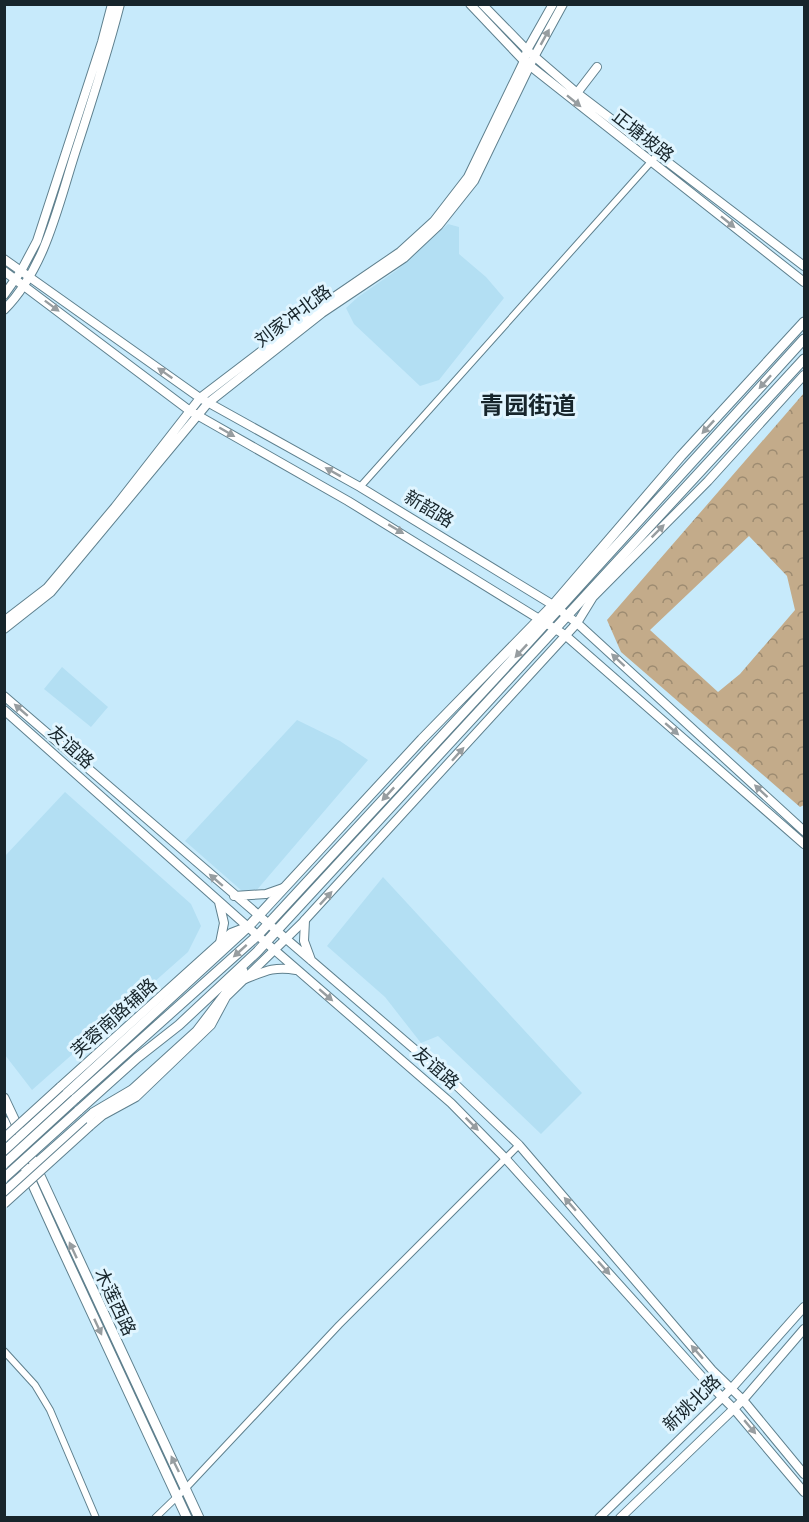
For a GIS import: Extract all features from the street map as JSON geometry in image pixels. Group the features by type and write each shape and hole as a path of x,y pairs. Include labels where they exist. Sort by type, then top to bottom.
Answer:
{"main road":[{"name":"刘家冲北路","path":"4,629 51,592 204,400 322,313 404,258 439,225 474,181 553,4"},
{"name":"刘家冲北路","path":"530,53 562,4"},
{"name":"新韶路","path":"4,259 22,278 194,413 348,501 564,635 804,844"},
{"name":"新韶路","path":"4,271 22,278 204,400 360,487 578,623 804,831"},
{"path":"555,608 681,456 804,322"},
{"path":"4,1151 248,927 422,739 555,608 804,339"},
{"path":"4,1178 137,1058 179,1025 257,952 804,359"},
{"name":"刘家冲北路","path":"4,621 46,588 194,413"},
{"path":"4,1164 258,935 542,621"},
{"name":"友谊路","path":"4,696 456,1085 519,1145 712,1370 743,1400 804,1474"},
{"name":"友谊路","path":"4,710 248,927 451,1103 505,1158 734,1409 804,1492"},
{"path":"234,896 266,894 284,888"},
{"path":"219,901 224,923 220,943"},
{"path":"305,920 304,941 311,961"},
{"path":"206,1020 257,952"},
{"path":"201,986 209,953"},
{"path":"245,979 281,967 298,970"},
{"path":"4,1192 93,1113 132,1090 197,1031 226,997"},
{"name":"木莲西路","path":"4,1098 18,1139 188,1518"},
{"name":"木莲西路","path":"4,1121 18,1139"},
{"name":"木莲西路","path":"31,1168 199,1518"},
{"name":"新姚北路","path":"598,1518 731,1389 804,1307"},
{"name":"新姚北路","path":"620,1518 743,1400 804,1329"}],"street":[{"path":"4,310 13,301 37,241 102,42 112,4"},
{"path":"4,296 22,278 45,245 110,44 120,4"},
{"name":"正塘坡路","path":"470,4 527,63 804,282"},
{"name":"正塘坡路","path":"482,4 530,53 577,93 804,266"},
{"path":"577,93 597,67"},
{"path":"360,487 658,154"},
{"path":"4,1204 103,1115 136,1097 154,1082 211,1025 226,997 305,920 564,635 578,623 593,597 708,481 804,375"},
{"name":"芙蓉南路辅路","path":"4,1138 231,933 248,927"},
{"path":"155,1518 339,1325 519,1145"},
{"path":"4,1352 35,1385 50,1410 96,1518"}],"shaded area":[{"path":"448,224 459,227 459,254 486,277 504,298 439,380 420,386 354,324 346,308 397,270"},
{"path":"62,667 108,707 91,727 44,689"},
{"path":"297,720 340,741 368,760 250,898 185,841"},
{"path":"65,792 191,904 201,926 188,952 32,1090 5,1055 5,856"},
{"path":"383,877 582,1093 541,1134 438,1036 421,1043 385,997 327,946"}],"green space":[{"path":"804,393 804,805 800,807 621,652 607,620","holes":["749,536 787,576 795,610 740,674 718,692 650,630"]}],"district":[{"name":"青园街道","path":"528,406"}]}
